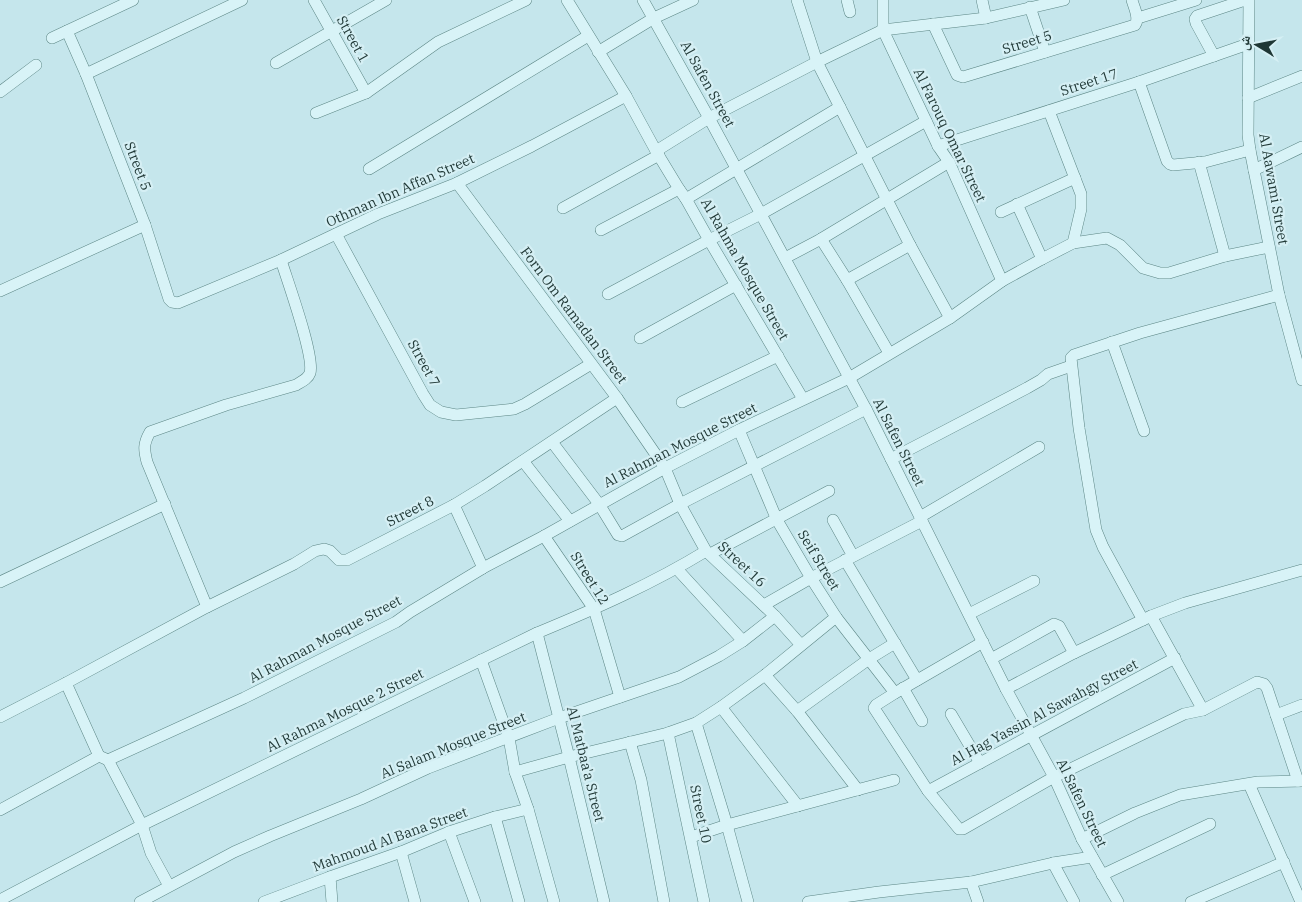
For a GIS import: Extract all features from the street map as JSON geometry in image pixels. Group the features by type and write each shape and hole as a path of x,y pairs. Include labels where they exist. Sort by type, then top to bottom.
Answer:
{"street":[{"path":"52,38 133,0"},
{"path":"86,74 222,5 242,0"},
{"name":"Street 1","path":"314,0 366,93"},
{"path":"276,63 386,0"},
{"path":"316,112 366,93 438,42 526,0"},
{"name":"Al Rahma Mosque Street","path":"567,0 626,96 803,399"},
{"name":"Al Safen Street","path":"643,0 866,409 1006,689 1054,777 1082,840 1118,902"},
{"path":"598,52 654,18 693,0"},
{"path":"797,0 817,62 886,199 950,318"},
{"path":"846,0 850,12"},
{"name":"Al Farouq Omar Street","path":"883,0 883,30 938,146 949,162 1002,282"},
{"path":"982,0 986,18"},
{"path":"563,208 658,153 709,118 883,30 986,18 1044,2 1064,0"},
{"path":"1132,0 1138,18 1196,0"},
{"path":"1214,56 1195,19 1197,16 1247,0"},
{"name":"Al Aawami Street","path":"1247,0 1248,135 1250,150 1278,295 1302,380"},
{"path":"1030,7 1045,52"},
{"name":"Street 5","path":"933,24 957,75 963,77 1135,25 1138,18"},
{"name":"Street 5","path":"67,31 86,74 145,225 169,299 175,303 183,302"},
{"path":"369,169 588,36"},
{"name":"Street 17","path":"938,146 1139,82 1248,44"},
{"path":"0,92 36,64"},
{"path":"1248,98 1302,76"},
{"path":"1139,82 1170,164 1204,162 1250,150"},
{"name":"Othman Ibn Affan Street","path":"183,302 281,260 378,214 457,183 626,96"},
{"path":"686,199 840,107"},
{"path":"1049,111 1081,194 1082,203 1073,243"},
{"path":"608,294 761,214 926,120"},
{"path":"1254,170 1302,147"},
{"path":"785,258 821,239 949,162"},
{"path":"1198,162 1226,256"},
{"path":"1001,212 1075,178"},
{"name":"Forn Om Ramadan Street","path":"457,183 617,398 665,468"},
{"path":"601,230 679,189"},
{"path":"1017,204 1042,259"},
{"path":"0,291 145,225"},
{"name":"Street 7","path":"336,234 423,394 430,405 441,412 456,415 514,409 591,364"},
{"name":"Al Rahman Mosque Street","path":"0,810 104,758 244,698 396,622 483,568 544,536 598,504 739,430 849,378 950,318 1002,282 1073,243 1107,238 1120,244 1143,268 1160,273 1169,273 1226,256 1269,247"},
{"path":"821,239 889,353"},
{"path":"847,280 910,245"},
{"path":"207,607 147,462 145,440 150,432 226,405 296,385 310,374 311,365 306,340 281,260"},
{"path":"640,338 736,286"},
{"path":"1203,710 1175,658 1147,618 1099,539 1092,505 1071,358 1074,355 1140,333 1278,295"},
{"path":"1112,342 1144,431"},
{"path":"682,402 778,356"},
{"path":"891,459 1034,384 1048,374 1071,366"},
{"name":"Street 8","path":"0,717 207,607 294,564 318,549 327,550 339,560 347,560 454,505 524,461 617,398"},
{"path":"552,442 598,504 618,535 622,536 680,504 866,409"},
{"name":"Seif Street","path":"739,430 777,520 811,578 836,617 869,659 899,690 922,721"},
{"path":"764,605 921,519 1039,447"},
{"path":"524,461 570,521"},
{"name":"Street 16","path":"665,468 680,504 708,553 764,605 800,645"},
{"path":"708,553 777,520 830,491"},
{"path":"0,582 165,504"},
{"path":"454,505 483,568"},
{"path":"833,520 849,558 917,680"},
{"name":"Street 12","path":"544,536 594,609 620,697"},
{"name":"Al Rahma Mosque 2 Street","path":"0,900 142,825 537,633 594,609 708,553"},
{"path":"677,569 743,641"},
{"path":"1006,689 1074,653 1147,618 1185,603 1302,570"},
{"path":"969,614 1034,581"},
{"name":"Al Salam Mosque Street","path":"140,902 234,852 361,799 428,768 559,718 679,676 706,663 743,641 775,616"},
{"path":"515,772 668,733 696,723 765,675 836,617"},
{"path":"991,659 1054,624 1059,626 1074,653"},
{"name":"Al Matbaa'a Street","path":"537,633 604,902"},
{"path":"983,642 899,690 874,708 928,791 957,828 961,830 1054,777 1184,714 1203,710 1257,682 1261,682 1267,688 1300,781 1249,784 1180,795 1135,813 1082,840"},
{"path":"797,711 869,659 895,643"},
{"name":"Al Hag Yassin Al Sawahgy Street","path":"928,791 1175,658"},
{"path":"481,660 509,738 515,772 528,809 554,902"},
{"path":"765,675 797,711 858,790"},
{"path":"66,683 104,758 142,825 151,853 169,886"},
{"path":"1276,715 1302,705"},
{"path":"721,707 798,806"},
{"path":"951,714 980,763"},
{"path":"696,723 748,902"},
{"name":"Street 10","path":"668,733 704,902"},
{"path":"630,742 641,780 664,902"},
{"path":"691,837 894,780"},
{"path":"1249,784 1301,902"},
{"name":"Mahmoud Al Bana Street","path":"264,902 449,832 495,817 528,809"},
{"path":"495,817 519,902"},
{"path":"1102,875 1210,824"},
{"path":"449,832 475,902"},
{"path":"400,852 415,902"},
{"path":"808,902 881,897 970,882 1052,863 1092,857"},
{"path":"1191,902 1284,862"},
{"path":"1052,863 1074,902"},
{"path":"330,877 332,902"},
{"path":"970,882 978,902"}]}
